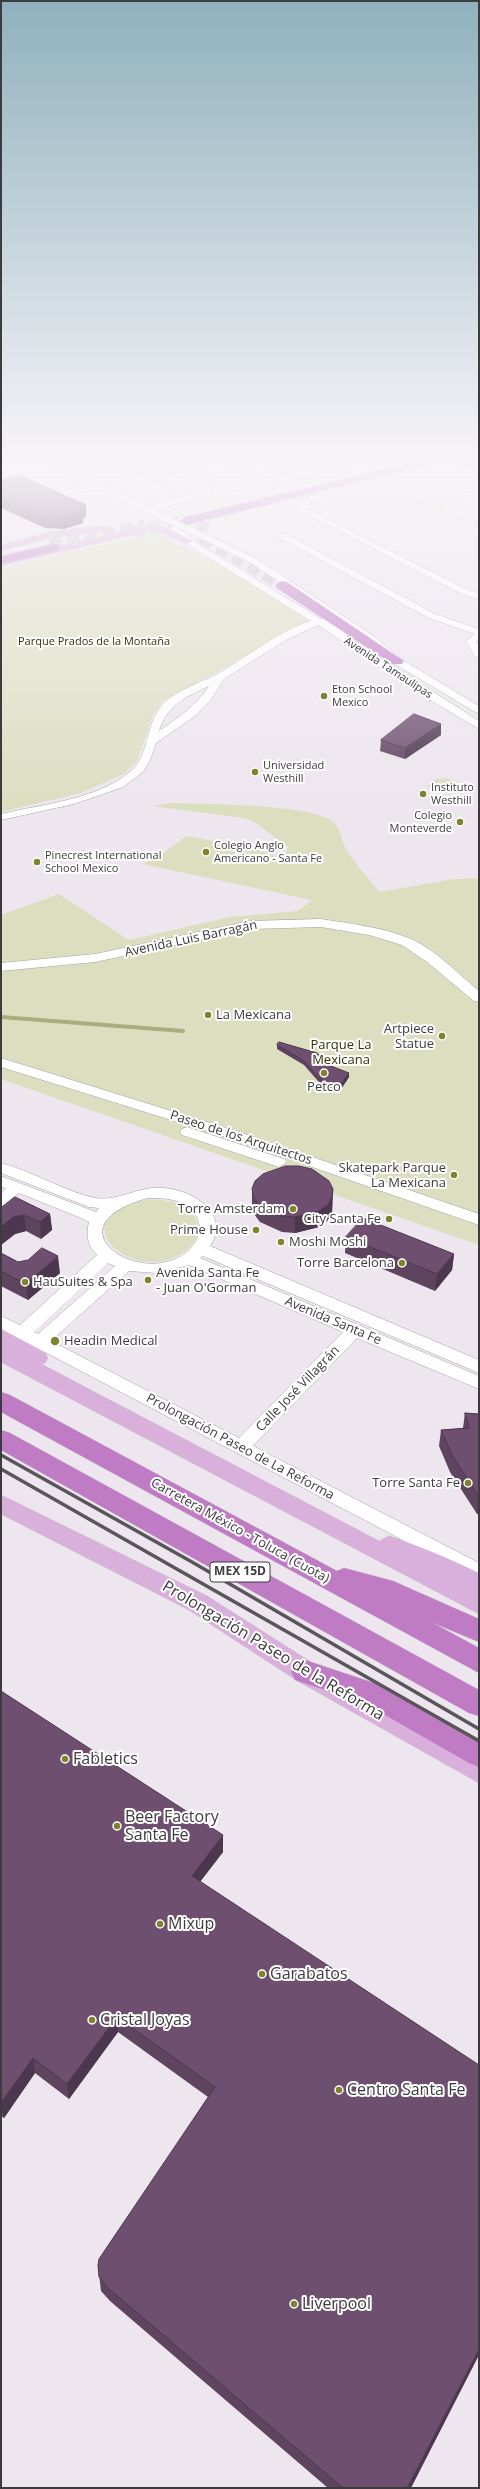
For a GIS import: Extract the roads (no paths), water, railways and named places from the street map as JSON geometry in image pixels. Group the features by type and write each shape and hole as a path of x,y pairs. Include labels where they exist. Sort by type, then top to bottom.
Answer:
{"highway":[{"path":"282,585 396,661"},
{"name":"Carretera México - Toluca (Cuota)","path":"1,1401 476,1659"},
{"name":"MEX 15D","path":"1,1439 479,1704"},
{"path":"316,1572 384,1589 479,1631"},
{"path":"305,1672 373,1694 479,1754"}],"main road":[{"path":"1,1336 33,1355 70,1389"},
{"path":"1,1353 479,1604"},
{"name":"Prolongación Paseo de la Reforma","path":"1,1504 198,1603 305,1672 479,1771"},
{"path":"304,1513 430,1560 479,1584"}],"street":[{"name":"Avenida Tamaulipas","path":"241,571 320,622 387,669 479,726"},
{"name":"Avenida Tamaulipas","path":"270,571 370,638 396,661 479,710"},
{"path":"348,571 432,616 479,632"},
{"path":"414,571 429,573 439,581 479,603"},
{"path":"433,571 439,581 479,593"},
{"path":"464,595 479,596"},
{"path":"1,818 68,802 101,792 121,783 135,773 147,756 157,719 166,708 177,699 220,677 306,626 320,622 330,623 381,655 396,661"},
{"path":"478,652 471,641 479,635"},
{"path":"150,742 191,714 206,698 220,677"},
{"name":"Avenida Luis Barragán","path":"1,961 110,952 248,919 274,916 330,917 380,926 416,939 435,949 479,988"},
{"name":"Avenida Luis Barragán","path":"1,967 52,964 250,925 293,922 336,925 371,931 407,942 432,959 479,998"},
{"name":"Paseo de los Arquitectos","path":"1,1062 479,1228"},
{"name":"Paseo de los Arquitectos","path":"1,1072 363,1178 479,1220"},
{"path":"1,1168 95,1203 116,1201"},
{"path":"1,1181 87,1214 96,1220"},
{"path":"1,1200 17,1187"},
{"path":"166,1193 182,1198 196,1205 205,1214 210,1226 208,1238 202,1249 188,1259 158,1268 126,1265 107,1255 97,1244 94,1232 96,1220 104,1210 116,1201 131,1195 166,1193"},
{"name":"Avenida Santa Fe","path":"202,1249 479,1367"},
{"path":"22,1333 107,1255"},
{"name":"Avenida Santa Fe","path":"188,1259 479,1382"},
{"path":"39,1342 126,1265"},
{"name":"Prolongación Paseo de La Reforma","path":"1,1322 479,1572"},
{"name":"Calle José Villagrán","path":"240,1448 355,1330"}],"waterway":[{"path":"1,1017 183,1031"}],"tunnel":[{"path":"258,571 282,585"}],"railway":[{"path":"1,1455 192,1562 479,1729"},
{"path":"1,1469 479,1741"}],"place":[{"name":"Eton School Mexico","path":"324,696"},
{"name":"Universidad Westhill","path":"255,772"},
{"name":"Instituto Westhill","path":"423,794"},
{"name":"Colegio Monteverde","path":"460,822"},
{"name":"Colegio Anglo Americano - Santa Fe","path":"206,852"},
{"name":"Pinecrest International School Mexico","path":"37,862"},
{"name":"La Mexicana","path":"208,1015"},
{"name":"Artpiece Statue","path":"442,1036"},
{"name":"Petco","path":"324,1073"},
{"name":"Skatepark Parque La Mexicana","path":"454,1175"},
{"name":"Torre Amsterdam","path":"293,1209"},
{"name":"City Santa Fe","path":"389,1219"},
{"name":"Prime House","path":"256,1230"},
{"name":"Moshi Moshi","path":"281,1242"},
{"name":"Torre Barcelona","path":"402,1263"},
{"name":"Avenida Santa Fe - Juan O'Gorman","path":"148,1280"},
{"name":"HauSuites & Spa","path":"25,1282"},
{"name":"Headin Medical","path":"55,1341"},
{"name":"Torre Santa Fe","path":"468,1483"},
{"name":"Fabletics","path":"65,1759"},
{"name":"Beer Factory Santa Fe","path":"117,1826"},
{"name":"Mixup","path":"160,1924"},
{"name":"Garabatos","path":"262,1974"},
{"name":"Cristal Joyas","path":"92,2020"},
{"name":"Centro Santa Fe","path":"339,2090"},
{"name":"Liverpool","path":"294,2304"}],"park label":[{"name":"Parque Prados de la Montaña","path":"94,642"},
{"name":"Parque La Mexicana","path":"341,1052"}]}
